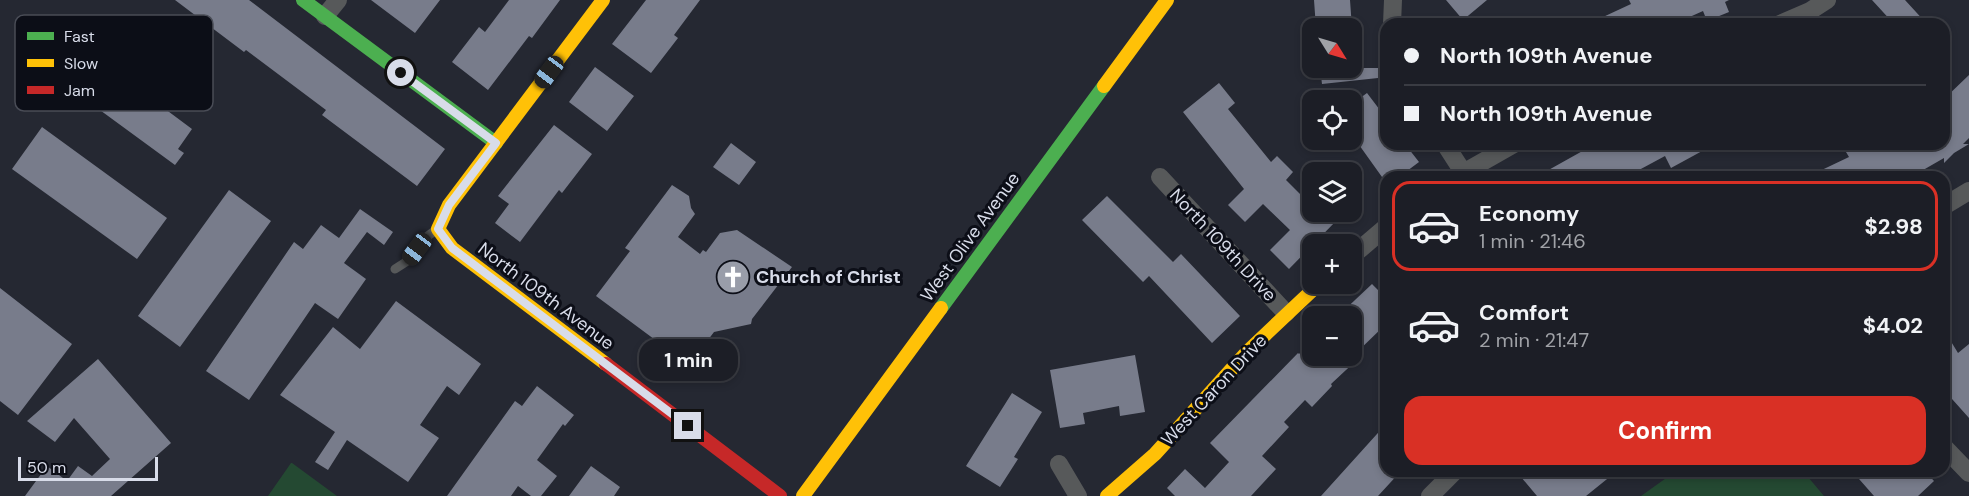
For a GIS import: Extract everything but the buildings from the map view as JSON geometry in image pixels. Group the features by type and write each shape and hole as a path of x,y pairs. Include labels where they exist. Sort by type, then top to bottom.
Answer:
{"street":[{"path":"303,0 496,143"},
{"path":"325,16 338,0"},
{"path":"438,229 449,205 603,0"},
{"name":"West Olive Avenue","path":"803,496 1167,0"},
{"path":"1392,18 1393,0"},
{"path":"1793,18 1827,0"},
{"path":"1448,150 1458,171"},
{"path":"1467,171 1504,150"},
{"name":"North 109th Drive","path":"1160,177 1286,313"},
{"path":"1950,202 1969,191"},
{"name":"North 109th Avenue","path":"438,229 452,248 780,496"},
{"path":"1362,247 1380,232"},
{"name":"West Caron Drive","path":"1107,496 1155,454 1248,351 1308,294"},
{"path":"1950,453 1969,473"},
{"path":"1059,464 1078,496"},
{"path":"1430,496 1449,477"}],"lane":[{"path":"395,269 409,260 425,238 438,229"}],"green space":[{"path":"292,463 337,496 268,496"},
{"path":"1668,477 1808,477 1824,496 1641,496"}],"traffic: fast":[{"path":"303,0 496,143"},
{"path":"941,308 1104,86"}],"traffic: slow":[{"path":"603,0 449,205 438,229 452,248 606,364"},
{"path":"1104,86 1167,0"},
{"path":"1107,496 1155,454 1248,351 1308,294"},
{"path":"803,496 941,308"}],"traffic: jam":[{"path":"606,364 780,496"}],"place":[{"name":"Church of Christ","path":"733,277"}],"route":[{"path":"401,73 496,143 449,205 438,229 452,248 688,426"}]}
